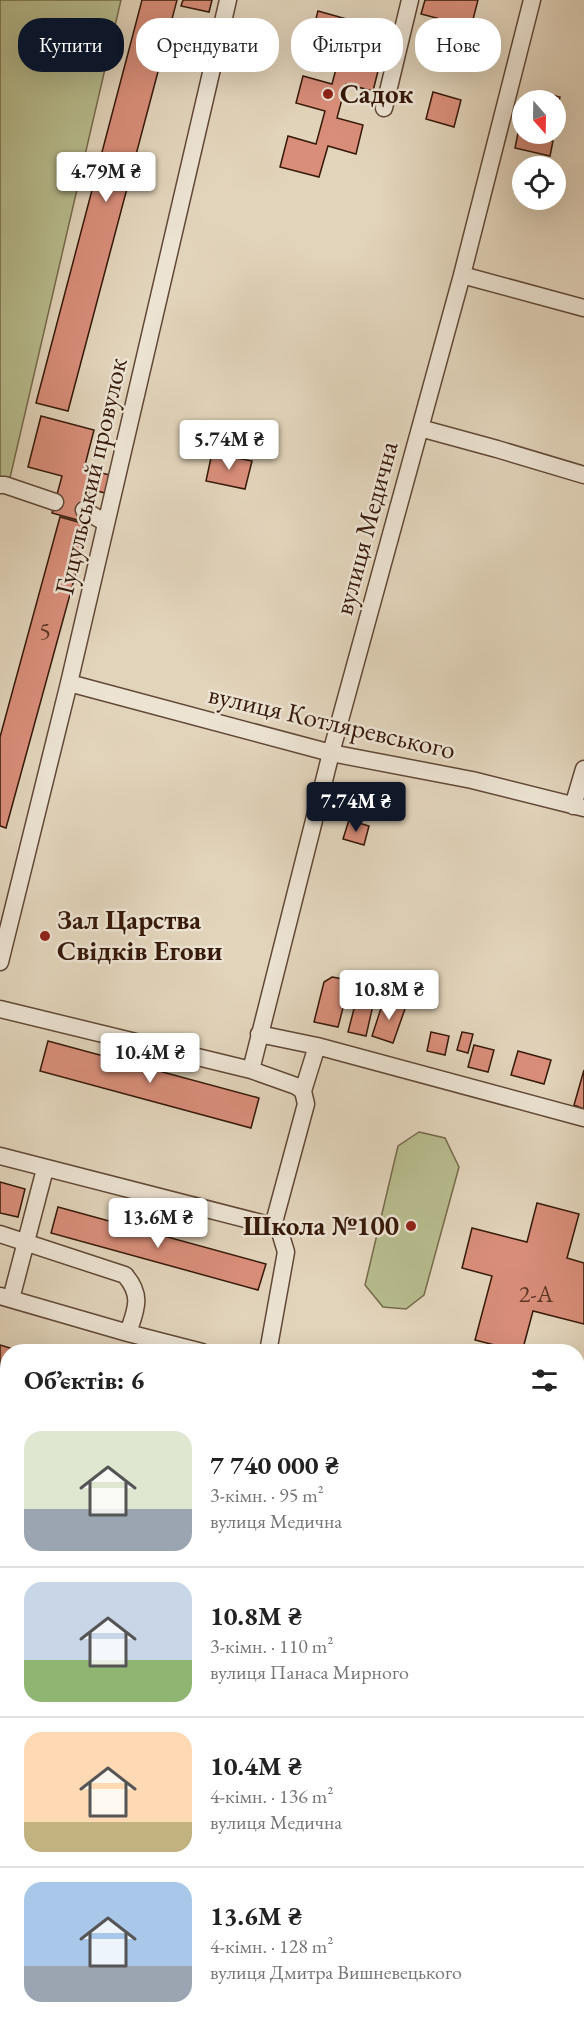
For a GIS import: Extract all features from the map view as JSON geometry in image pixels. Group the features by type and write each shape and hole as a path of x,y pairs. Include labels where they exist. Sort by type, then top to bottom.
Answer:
{"street":[{"name":"Гуцульський провулок","path":"0,962 4,932 69,683 228,0"},
{"path":"384,108 410,0"},
{"name":"вулиця Медична","path":"251,1070 332,753 462,275 532,0"},
{"path":"462,275 584,308"},
{"path":"420,428 497,448 584,476"},
{"path":"0,485 56,502"},
{"path":"84,510 106,524"},
{"name":"вулиця Котляревського","path":"69,683 332,753 472,780 578,807"},
{"path":"578,807 584,769"},
{"path":"0,1009 251,1070 296,1086 303,1091"},
{"path":"259,1034 317,1046 584,1118"},
{"path":"273,1226 306,1104 303,1091 317,1046"},
{"path":"0,1156 273,1226 280,1232 286,1252 269,1344"},
{"path":"45,1168 27,1242 6,1298 171,1344"},
{"path":"0,1234 124,1275 134,1286 136,1301 136,1312 128,1333"}],"green space":[{"path":"0,0 121,0 117,18 18,18 18,72 104,72 10,478 0,478"},
{"name":"Школа №100","path":"419,1132 445,1138 459,1167 424,1295 406,1309 383,1307 365,1285 398,1146"}],"building":[{"path":"142,0 177,0 172,18 137,18"},
{"path":"183,0 212,0 209,12 181,6"},
{"path":"425,0 478,0 473,18 436,18 421,14"},
{"path":"318,11 343,18 316,18"},
{"path":"136,23 136,72 158,72 68,411 36,403"},
{"path":"335,72 378,72 373,91 346,84 337,118 363,125 356,154 328,146 319,177 280,167 288,136 316,144 325,111 296,103 303,76 332,84"},
{"path":"433,92 461,100 454,127 426,119"},
{"path":"516,144 552,144 550,156 515,148"},
{"path":"41,416 94,430 84,469 110,475 105,493 90,489 81,521 52,513 62,476 28,467"},
{"path":"212,453 252,461 245,489 206,481"},
{"path":"60,517 89,525 6,828 0,826 0,737"},
{"path":"349,820 369,826 364,845 343,839"},
{"path":"332,977 343,979 348,989 338,1027 314,1022 324,982"},
{"path":"384,999 406,1006 393,1043 372,1036"},
{"path":"356,1001 373,1005 366,1036 348,1032"},
{"path":"431,1032 449,1036 445,1055 427,1051"},
{"path":"462,1032 473,1034 468,1053 457,1050"},
{"path":"48,1041 259,1098 251,1128 40,1071"},
{"path":"474,1045 494,1050 488,1072 468,1067"},
{"path":"518,1051 551,1060 544,1084 511,1075"},
{"path":"584,1070 584,1109 574,1105"},
{"path":"0,1182 25,1189 18,1217 0,1213"},
{"name":"Школа №100","path":"537,1203 579,1214 567,1258 584,1263 584,1324 533,1311 524,1344 491,1344 475,1340 492,1276 462,1268 472,1228 527,1242"},
{"path":"58,1207 266,1264 258,1290 51,1233"}],"place":[{"name":"Садок","path":"328,94"},
{"name":"Зал Царства Свiдкiв Егови","path":"45,936"},
{"name":"Школа №100","path":"411,1226"}]}
